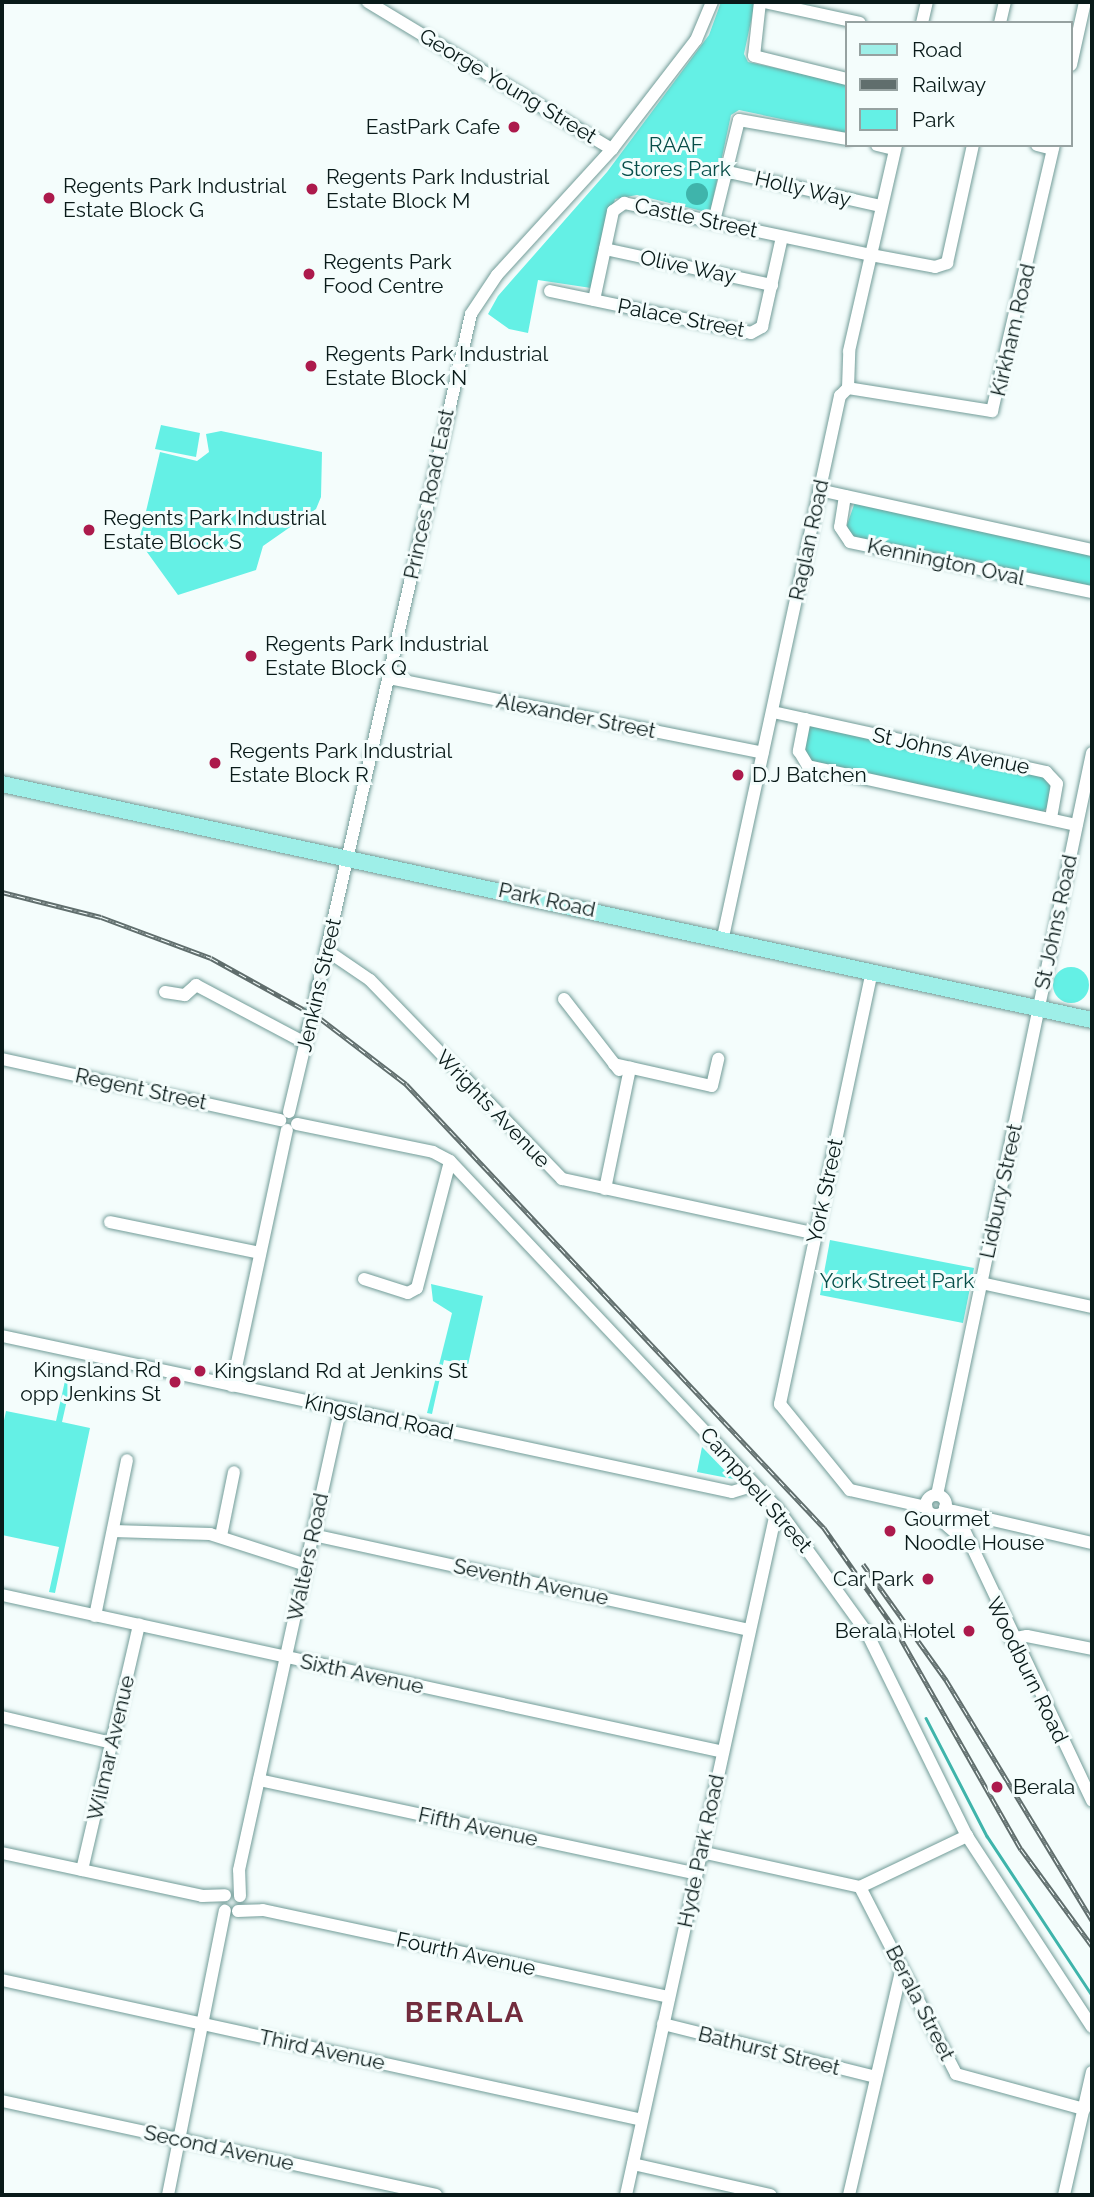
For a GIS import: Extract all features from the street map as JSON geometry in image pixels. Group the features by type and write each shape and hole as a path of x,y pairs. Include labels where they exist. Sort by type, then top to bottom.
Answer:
{"main road":[{"name":"Park Road","path":"2,784 723,937 1092,1020"}],"street":[{"name":"George Young Street","path":"368,2 612,149"},
{"name":"Princes Road East","path":"348,857 471,314 497,275 612,149 696,40 712,2"},
{"path":"846,79 754,55 762,2 851,21"},
{"path":"922,21 927,2"},
{"path":"1000,21 1005,2"},
{"path":"1073,56 1085,2"},
{"path":"714,221 734,125 744,118 846,139"},
{"name":"Raglan Road","path":"723,937 840,396 848,388 846,367 895,147"},
{"name":"Castle Street","path":"594,300 613,211 624,203 935,267 947,263 973,147"},
{"name":"Kirkham Road","path":"848,388 992,411 1054,147"},
{"name":"Holly Way","path":"724,171 881,206"},
{"name":"Palace Street","path":"550,291 751,333 762,327 782,237"},
{"name":"Olive Way","path":"605,249 772,285"},
{"name":"Kennington Oval","path":"819,490 1092,550"},
{"name":"Kennington Oval","path":"845,496 840,527 850,542 1092,592"},
{"name":"Alexander Street","path":"389,678 763,753"},
{"name":"St Johns Avenue","path":"773,712 1046,772 1057,784 1051,818"},
{"path":"805,719 799,751 808,766 1077,825"},
{"name":"St Johns Road","path":"1039,1008 1077,825 1088,795 1092,753"},
{"name":"Jenkins Street","path":"232,1385 348,857"},
{"name":"Wrights Avenue","path":"326,950 370,980 557,1176 605,1189 816,1234"},
{"name":"York Street","path":"872,971 781,1411 849,1490 940,1510"},
{"path":"165,992 185,995 197,985 305,1043"},
{"path":"564,999 627,1082"},
{"name":"Lidbury Street","path":"940,1510 937,1495 1039,1008"},
{"name":"Regent Street","path":"2,1059 433,1152"},
{"path":"614,1064 712,1086 718,1059"},
{"path":"605,1189 630,1068"},
{"name":"Campbell Street","path":"433,1152 450,1161 777,1508 872,1641 967,1836 1092,2027"},
{"path":"364,1279 408,1293 417,1288 450,1161"},
{"path":"110,1222 260,1253"},
{"path":"981,1283 1092,1307"},
{"name":"Kingsland Road","path":"2,1336 732,1492 755,1485"},
{"name":"Walters Road","path":"168,2195 341,1409"},
{"path":"95,1616 127,1460"},
{"path":"221,1536 234,1472"},
{"name":"Hyde Park Road","path":"626,2195 777,1508"},
{"path":"940,1510 1092,1543"},
{"name":"Woodburn Road","path":"940,1510 963,1535 1011,1639 1092,1801"},
{"name":"Woodburn Road","path":"940,1510 963,1535"},
{"path":"963,1535 984,1520"},
{"path":"113,1531 221,1536 306,1566"},
{"name":"Seventh Avenue","path":"313,1535 750,1630"},
{"name":"Sixth Avenue","path":"2,1595 723,1752"},
{"name":"Wilmar Avenue","path":"82,1870 139,1625"},
{"path":"1011,1639 1027,1636 1092,1649"},
{"path":"2,1717 112,1743"},
{"name":"Fifth Avenue","path":"259,1780 696,1874"},
{"path":"701,1852 860,1887 967,1836"},
{"name":"Fourth Avenue","path":"2,1853 669,1997"},
{"name":"Berala Street","path":"860,1887 956,2074 1084,2109"},
{"path":"849,2195 901,1970"},
{"name":"Third Avenue","path":"2,1980 642,2120"},
{"name":"Bathurst Street","path":"663,2024 876,2077"},
{"path":"1064,2195 1092,2071"},
{"name":"Second Avenue","path":"2,2101 436,2195"},
{"path":"633,2164 771,2195"}],"green space":[{"name":"RAAF Stores Park","path":"721,2 755,2 744,54 748,62 846,84 846,133 739,110 731,115 710,213 637,195 615,199 591,288 538,280 528,333 509,329 488,314 498,296 607,172 709,35"},
{"path":"161,425 200,433 196,457 155,449"},
{"path":"221,431 322,452 321,497 316,509 263,546 256,570 178,595 139,541 160,452 197,461 209,452 206,434"},
{"path":"855,502 1092,554 1092,586 851,537 847,525"},
{"path":"809,725 1045,777 1051,784 1048,807 1042,812 811,762 804,749"},
{"path":"1071,967 1084,972 1089,985 1084,998 1071,1003 1058,998 1053,985 1058,972"},
{"name":"York Street Park","path":"830,1240 974,1268 963,1323 820,1295"},
{"path":"431,1284 483,1296 468,1365 444,1360 432,1414 427,1413 452,1313 433,1301"},
{"path":"69,1363 75,1365 62,1422 90,1428 55,1593 49,1592 59,1547 2,1535 2,1430 6,1411 56,1421"},
{"path":"702,1447 733,1479 697,1472"}],"shaded area":[{"path":"697,183 705,186 708,194 705,202 697,205 689,202 686,194 689,186"}],"waterway":[{"path":"926,1718 987,1836 1092,1995"}],"railway":[{"path":"2,892 101,917 211,958 321,1019 406,1084 824,1528 897,1632 1021,1849 1092,1946"},
{"path":"863,1564 946,1680 1092,1920"}],"place":[{"name":"EastPark Cafe","path":"514,127"},
{"name":"Regents Park Industrial Estate Block M","path":"312,189"},
{"name":"Regents Park Industrial Estate Block G","path":"49,198"},
{"name":"Regents Park Food Centre","path":"309,274"},
{"name":"Regents Park Industrial Estate Block N","path":"311,366"},
{"name":"Regents Park Industrial Estate Block S","path":"89,530"},
{"name":"Regents Park Industrial Estate Block Q","path":"251,656"},
{"name":"Regents Park Industrial Estate Block R","path":"215,763"},
{"name":"D.J Batchen","path":"738,775"},
{"name":"Kingsland Rd at Jenkins St","path":"200,1371"},
{"name":"Kingsland Rd opp Jenkins St","path":"175,1382"},
{"name":"Gourmet Noodle House","path":"890,1531"},
{"name":"Car Park","path":"928,1579"},
{"name":"Berala Hotel","path":"969,1631"},
{"name":"Berala","path":"997,1787"}],"district":[{"name":"BERALA","path":"465,2013"}]}
